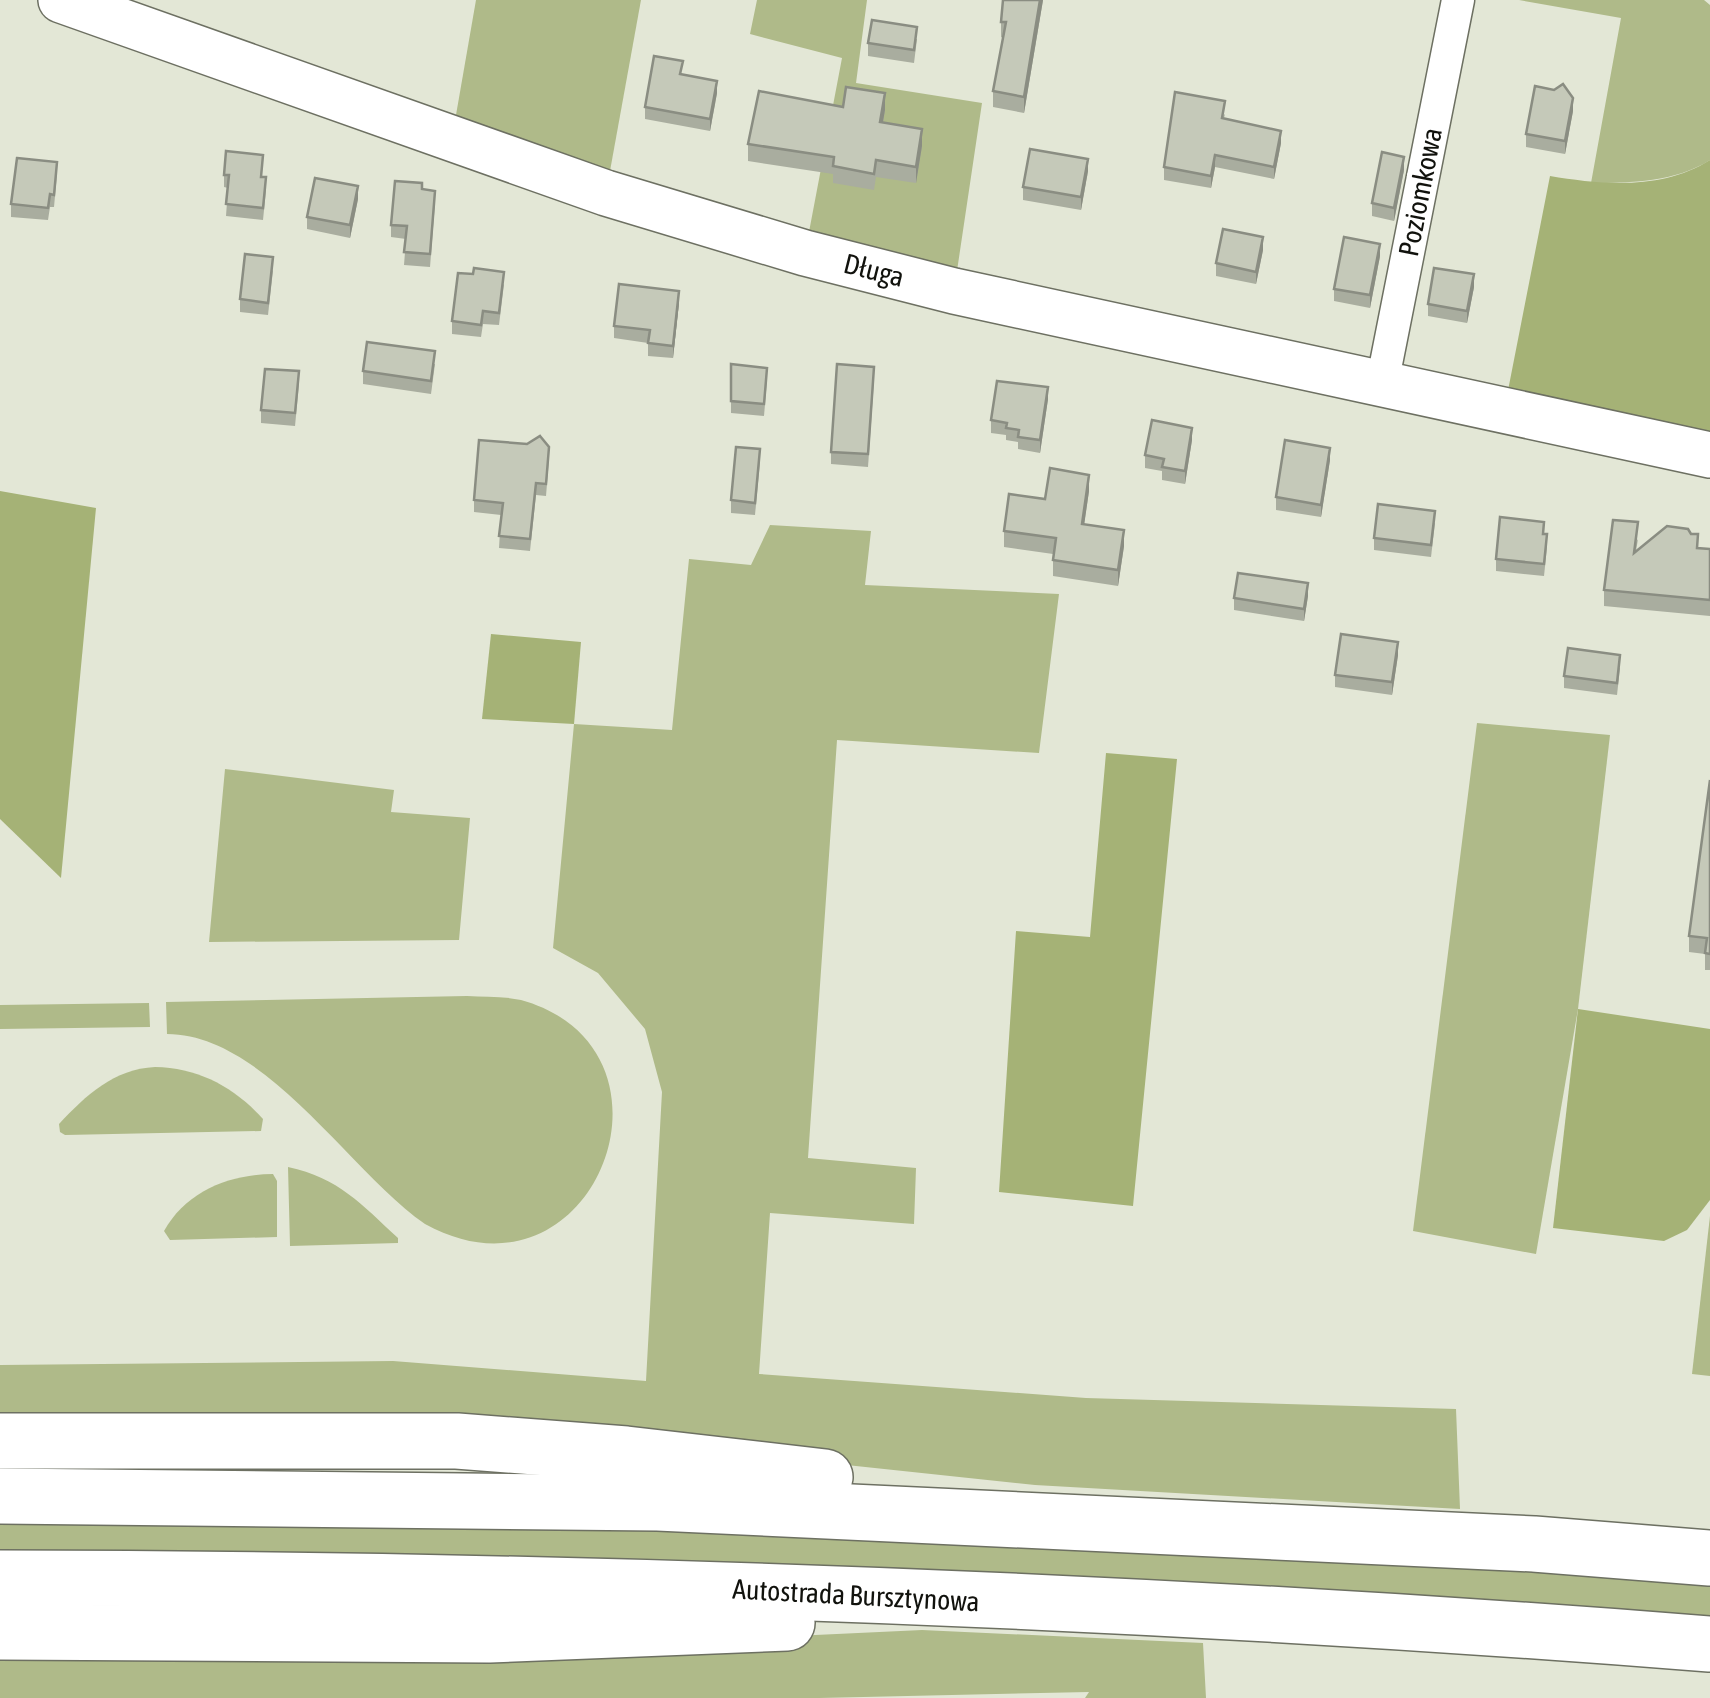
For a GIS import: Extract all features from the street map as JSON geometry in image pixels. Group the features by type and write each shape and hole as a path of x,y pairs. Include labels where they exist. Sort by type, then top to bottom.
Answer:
{"highway":[{"path":"0,1441 476,1443 626,1454 1300,1532"},
{"path":"0,1496 658,1503 1534,1544 1710,1558"},
{"name":"Autostrada Bursztynowa","path":"0,1578 684,1588 1275,1615 1710,1644"},
{"path":"0,1632 489,1635 628,1632 835,1620 1275,1615"}],"street":[{"name":"Długa","path":"61,0 606,193 806,253 954,291 1710,455"},
{"name":"Poziomkowa","path":"1382,384 1458,0"}],"green space":[{"path":"476,0 641,0 606,193 452,138"},
{"path":"757,0 867,0 856,83 982,103 954,291 805,253 842,58 750,34"},
{"path":"1519,0 1704,0 1710,5 1710,160 1668,177 1591,183 1621,18"},
{"path":"1710,160 1710,457 1503,416 1550,176 1591,182 1653,181 1692,170"},
{"path":"0,491 96,508 61,878 0,819"},
{"path":"770,525 871,531 865,585 1059,594 1039,753 837,740 808,1158 916,1168 914,1224 770,1213 759,1374 1086,1398 1456,1409 1460,1509 1035,1485 744,1454 0,1426 0,1365 393,1361 646,1381 662,1092 645,1029 598,973 553,948 574,724 672,730 689,559 751,565"},
{"path":"491,634 581,642 574,724 482,719"},
{"path":"1477,723 1610,735 1578,1009 1536,1254 1413,1231"},
{"path":"1106,753 1177,759 1133,1206 999,1192 1016,931 1090,937"},
{"path":"225,769 394,790 391,812 470,818 459,940 209,942"},
{"path":"467,996 521,1000 574,1028 604,1069 613,1117 602,1165 576,1207 536,1235 485,1243 425,1224 271,1080 238,1056 203,1040 167,1034 166,1002"},
{"path":"149,1003 150,1027 0,1029 0,1005"},
{"path":"1578,1009 1710,1029 1710,1200 1687,1230 1664,1241 1553,1228"},
{"path":"155,1067 186,1071 215,1081 263,1119 261,1131 65,1135 60,1132 59,1124 102,1085 126,1073"},
{"path":"288,1167 335,1185 372,1214 398,1238 398,1243 290,1246"},
{"path":"273,1174 277,1181 277,1237 170,1240 164,1231 197,1195 225,1181"},
{"path":"1710,1216 1710,1376 1692,1374"},
{"path":"0,1513 682,1522 1710,1578 1710,1625 0,1560"},
{"path":"922,1630 1203,1643 1206,1698 1085,1698 1089,1692 819,1698 0,1698 0,1646 560,1647"}],"building":[{"path":"1003,0 1040,0 1024,97 993,91 1006,22 1001,22"},
{"path":"872,20 917,27 914,50 868,43"},
{"path":"654,56 683,61 680,74 717,81 710,119 645,107"},
{"path":"1563,84 1573,98 1565,141 1526,134 1535,86 1554,90"},
{"path":"846,87 885,93 880,122 922,129 916,167 876,160 874,174 833,166 834,157 748,144 759,91 843,107"},
{"path":"1175,92 1225,101 1222,118 1281,131 1274,167 1215,155 1211,176 1164,167"},
{"path":"1030,149 1088,159 1081,197 1023,187"},
{"path":"226,151 263,155 263,208 226,204"},
{"path":"1382,152 1404,157 1394,208 1372,203"},
{"path":"17,158 57,162 54,195 50,194 48,208 11,204"},
{"path":"315,178 358,186 350,225 307,217"},
{"path":"395,181 422,183 422,189 435,191 430,254 404,252 407,226 391,225"},
{"path":"1223,229 1263,237 1256,272 1216,263"},
{"path":"1344,237 1380,244 1370,295 1334,289"},
{"path":"245,254 273,257 268,303 240,299"},
{"path":"474,268 504,272 499,313 483,311 481,325 452,321 458,273 473,274"},
{"path":"1434,268 1474,274 1467,311 1428,304"},
{"path":"619,284 679,291 673,346 648,343 650,330 614,326"},
{"path":"367,342 435,351 431,381 363,371"},
{"path":"731,364 767,368 764,404 731,401"},
{"path":"837,364 874,367 868,454 831,452"},
{"path":"265,369 299,371 295,413 261,410"},
{"path":"997,381 1048,387 1040,440 1018,437 1019,430 991,420"},
{"path":"1152,420 1192,428 1185,471 1162,467 1164,459 1145,455"},
{"path":"540,436 549,447 546,484 536,483 530,539 499,536 503,503 474,500 479,440 527,444"},
{"path":"1285,440 1330,448 1321,505 1276,497"},
{"path":"736,447 760,449 755,503 731,500"},
{"path":"1050,468 1089,475 1082,524 1124,530 1118,570 1053,560 1056,538 1004,531 1009,494 1045,499"},
{"path":"1378,504 1435,511 1431,545 1374,538"},
{"path":"1500,517 1544,522 1544,564 1496,559"},
{"path":"1613,520 1638,522 1634,553 1667,526 1698,534 1697,548 1710,549 1710,600 1604,590"},
{"path":"1238,573 1308,583 1304,609 1234,598"},
{"path":"1341,634 1398,642 1392,682 1335,675"},
{"path":"1568,648 1620,655 1617,683 1564,676"},
{"path":"1710,780 1710,954 1705,953 1707,938 1689,936"}]}
